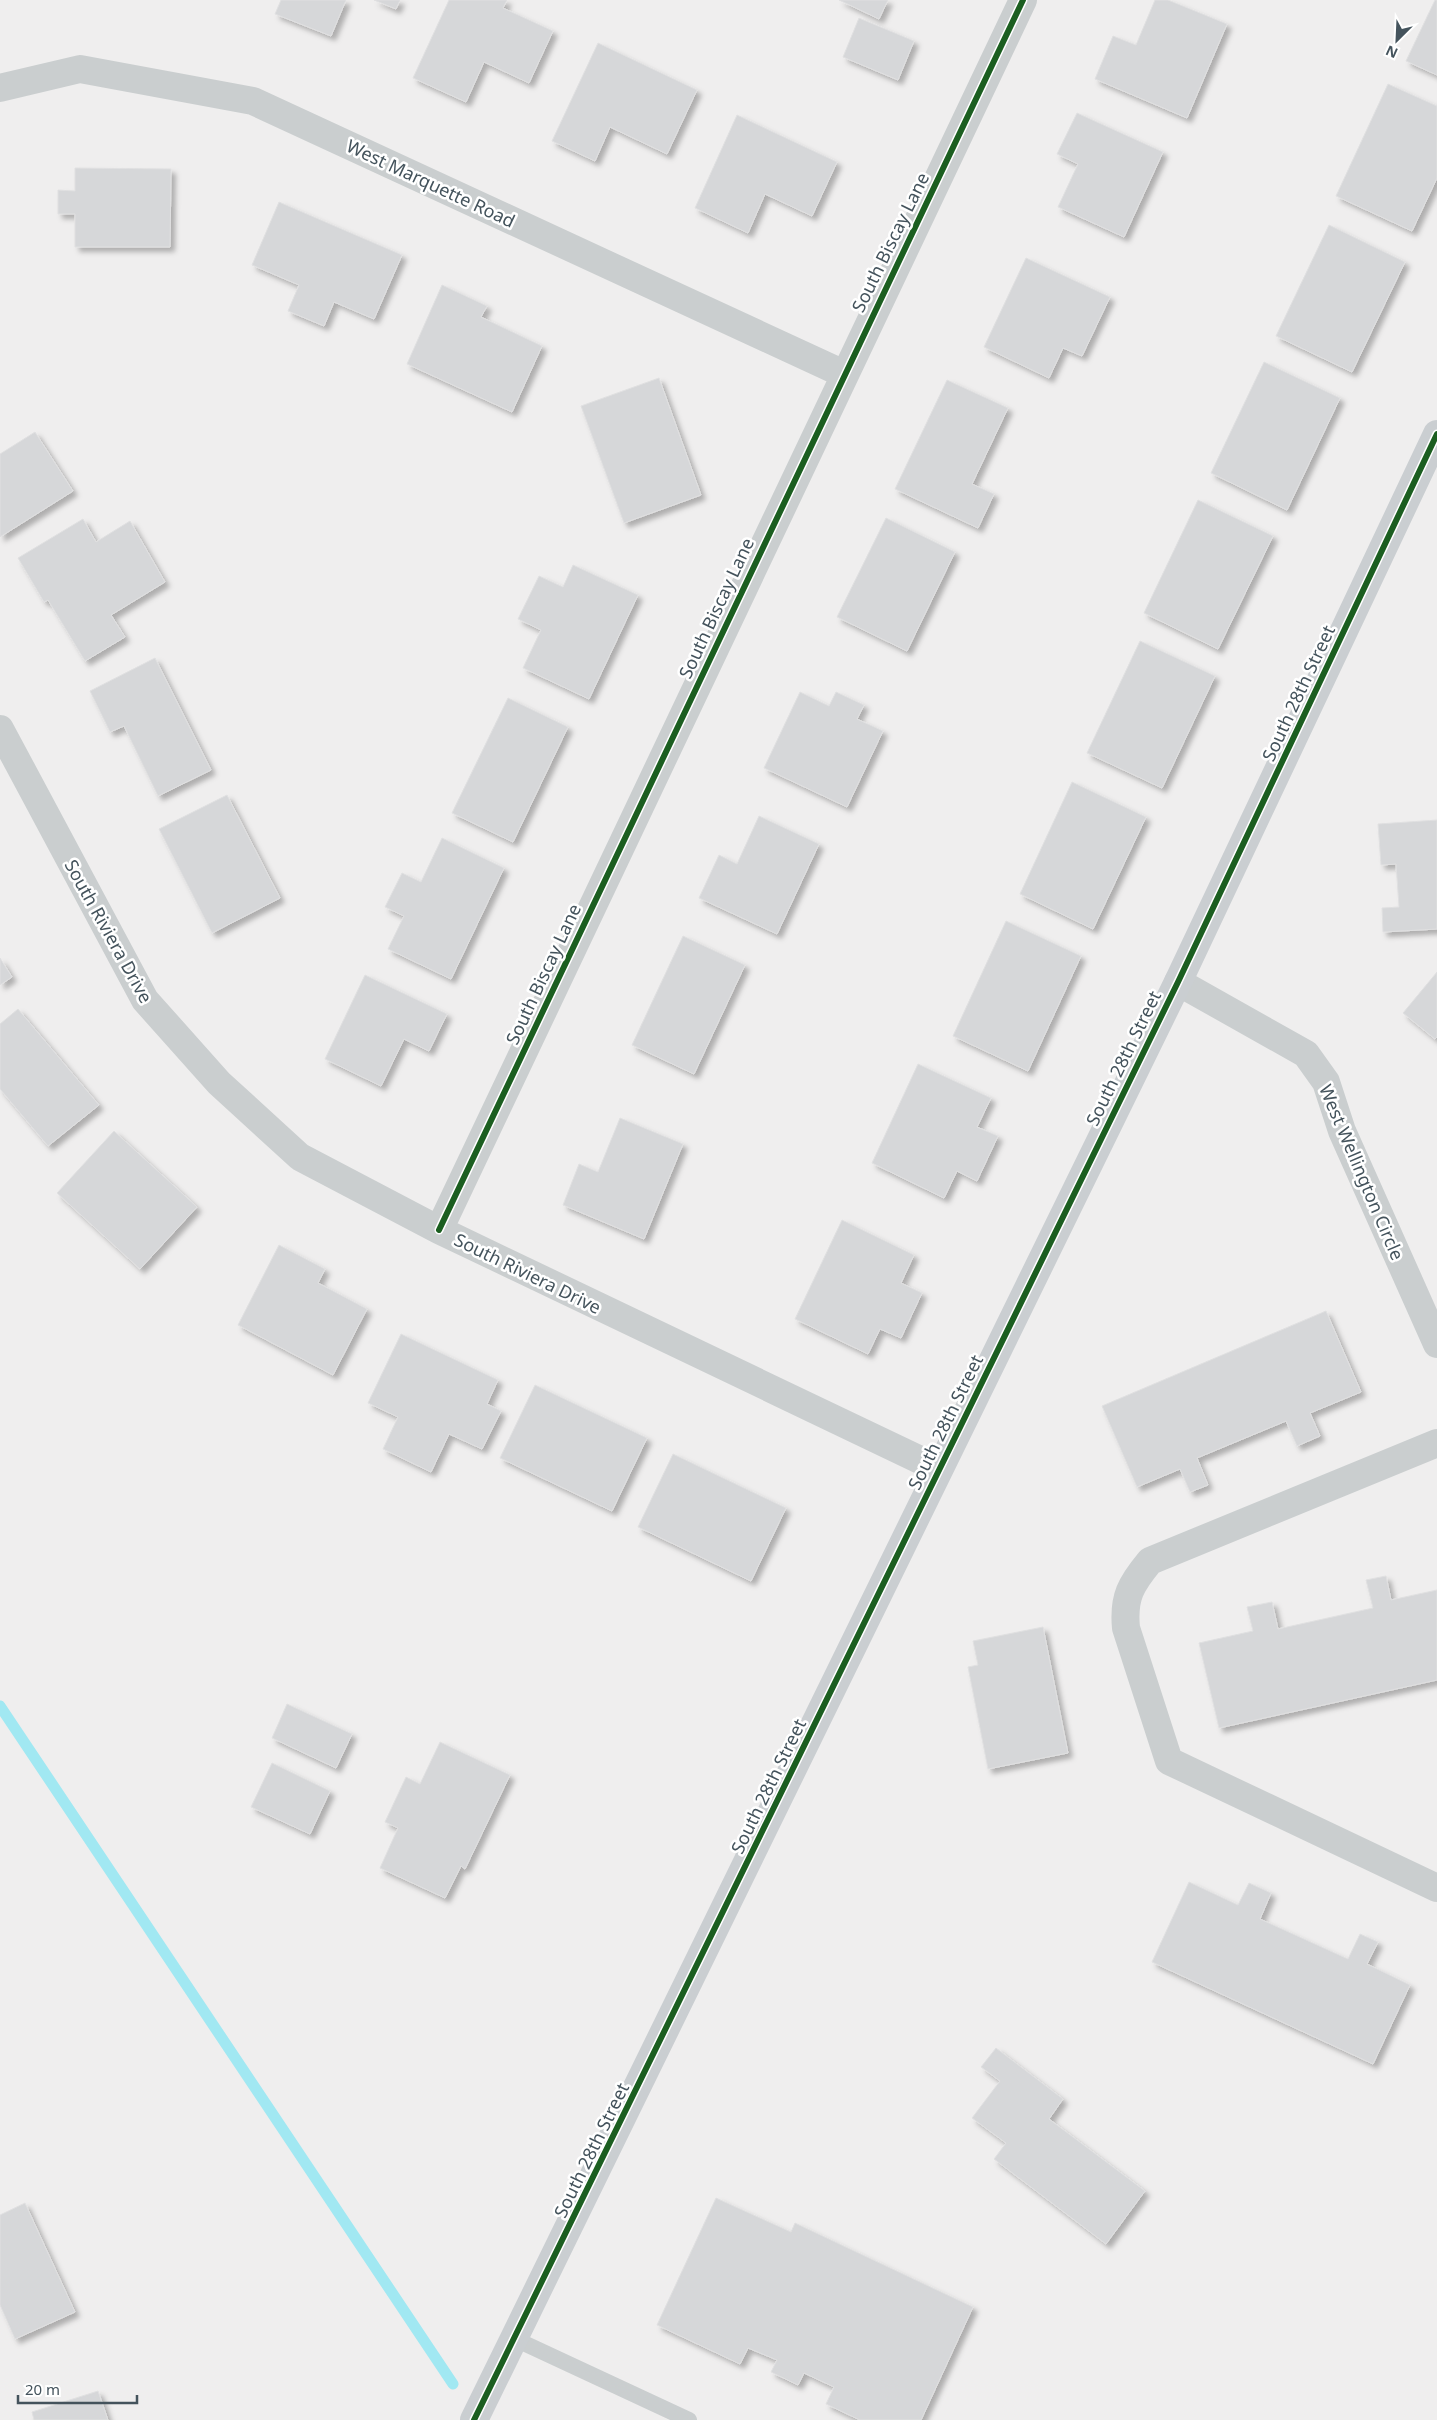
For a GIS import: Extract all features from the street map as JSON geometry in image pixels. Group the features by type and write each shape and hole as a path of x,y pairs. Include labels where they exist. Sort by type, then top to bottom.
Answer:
{"street":[{"name":"South Biscay Lane","path":"439,1230 1023,0"},
{"name":"West Marquette Road","path":"0,88 80,69 253,100 844,374"},
{"name":"South 28th Street","path":"474,2420 1178,982 1437,434"},
{"name":"South Riviera Drive","path":"0,729 145,1000 219,1083 300,1157 439,1230 938,1469"},
{"name":"West Wellington Circle","path":"1178,982 1285,1040 1306,1054 1326,1082 1342,1130 1437,1344"},
{"path":"1437,1443 1150,1561 1133,1580 1124,1612 1126,1628 1169,1761 1437,1888"}],"lane":[{"path":"514,2339 690,2420"}],"building":[{"path":"281,0 346,0 331,36 275,14"},
{"path":"374,0 400,0 396,9"},
{"path":"449,0 507,0 503,8 553,31 529,83 484,62 466,102 413,78"},
{"path":"839,0 888,0 879,19"},
{"path":"1155,0 1168,0 1227,24 1187,118 1095,79 1113,36 1136,45"},
{"path":"1435,0 1437,0 1437,75 1406,61"},
{"path":"859,18 914,41 898,80 843,57"},
{"path":"598,43 697,90 667,154 610,127 595,161 552,141"},
{"path":"1388,84 1437,106 1437,178 1412,231 1336,196"},
{"path":"1077,113 1163,152 1124,237 1058,207 1078,164 1057,154"},
{"path":"737,115 837,162 812,216 765,194 748,233 695,208"},
{"path":"75,168 171,169 170,247 75,247 75,214 58,214 58,190 75,191"},
{"path":"279,202 402,255 374,319 334,302 324,326 288,311 299,285 252,265"},
{"path":"1329,225 1405,262 1352,372 1276,336"},
{"path":"1026,258 1110,297 1082,356 1063,348 1049,378 984,347"},
{"path":"442,285 487,306 481,317 542,346 512,412 407,364"},
{"path":"1264,362 1340,398 1287,510 1211,473"},
{"path":"659,378 701,495 624,523 581,406"},
{"path":"947,380 1008,408 972,484 994,494 978,528 895,489"},
{"path":"35,432 73,491 0,537 0,454"},
{"path":"1198,500 1273,536 1218,649 1144,613"},
{"path":"886,518 955,552 907,651 837,617"},
{"path":"83,519 96,542 130,521 165,582 111,615 125,637 85,661 48,600 44,602 18,558"},
{"path":"573,565 638,595 589,699 523,668 541,630 518,619 539,576 563,587"},
{"path":"1140,641 1215,676 1162,788 1087,753"},
{"path":"155,658 211,770 158,796 124,726 110,732 90,691"},
{"path":"800,692 829,706 836,692 864,705 857,719 883,731 847,807 764,768"},
{"path":"508,698 568,727 513,842 452,813"},
{"path":"1072,782 1146,817 1093,929 1020,894"},
{"path":"227,795 280,898 212,933 159,829"},
{"path":"759,816 819,844 777,934 699,898 719,855 737,864"},
{"path":"1437,820 1437,929 1383,932 1382,908 1399,907 1396,864 1381,865 1378,824"},
{"path":"442,838 504,868 451,979 388,949 404,916 385,907 402,873 421,882"},
{"path":"1006,921 1081,956 1028,1071 953,1036"},
{"path":"683,936 745,965 694,1074 632,1045"},
{"path":"0,958 12,977 0,985"},
{"path":"1437,972 1437,1037 1435,1039 1403,1013"},
{"path":"365,975 447,1014 429,1051 404,1039 381,1086 325,1059"},
{"path":"18,1009 99,1105 48,1146 0,1089 0,1024"},
{"path":"918,1064 991,1098 977,1127 998,1136 977,1181 957,1171 944,1198 872,1163"},
{"path":"620,1118 683,1144 644,1239 563,1205 579,1164 598,1172"},
{"path":"114,1131 197,1207 140,1269 57,1193"},
{"path":"842,1220 914,1255 901,1283 922,1293 901,1338 880,1329 868,1354 795,1319"},
{"path":"279,1245 325,1269 318,1283 367,1309 333,1375 238,1325"},
{"path":"1326,1311 1361,1392 1310,1413 1320,1436 1297,1446 1286,1421 1197,1458 1208,1485 1190,1492 1180,1469 1137,1487 1102,1406"},
{"path":"401,1334 498,1380 487,1404 501,1411 482,1449 449,1434 431,1472 383,1449 398,1417 368,1403"},
{"path":"535,1385 647,1438 612,1511 500,1458"},
{"path":"673,1454 786,1508 751,1581 638,1527"},
{"path":"1386,1576 1391,1600 1437,1590 1437,1680 1219,1728 1199,1643 1253,1631 1247,1607 1272,1602 1278,1629 1373,1608 1366,1580"},
{"path":"1043,1627 1068,1753 988,1769 968,1667 978,1665 973,1641"},
{"path":"287,1704 352,1734 336,1768 272,1738"},
{"path":"440,1742 510,1775 465,1869 461,1866 445,1898 380,1868 398,1828 385,1822 406,1777 420,1784"},
{"path":"272,1763 330,1791 310,1834 251,1807"},
{"path":"1189,1882 1238,1905 1249,1883 1271,1893 1260,1919 1348,1959 1360,1934 1378,1942 1367,1964 1410,1985 1373,2064 1152,1962"},
{"path":"996,2048 1063,2099 1049,2119 1145,2191 1106,2244 994,2159 1006,2143 972,2118 1000,2081 981,2067"},
{"path":"716,2198 791,2232 795,2223 973,2307 921,2420 860,2420 826,2404 834,2387 804,2373 798,2385 771,2372 777,2360 748,2348 740,2364 657,2325"},
{"path":"25,2203 75,2312 15,2339 0,2305 0,2215"},
{"path":"98,2391 108,2420 34,2420 32,2412"}],"waterway":[{"path":"0,1706 453,2384"}],"cycle path":[{"path":"439,1230 1023,0"},
{"path":"474,2420 1178,982 1437,434"}]}
